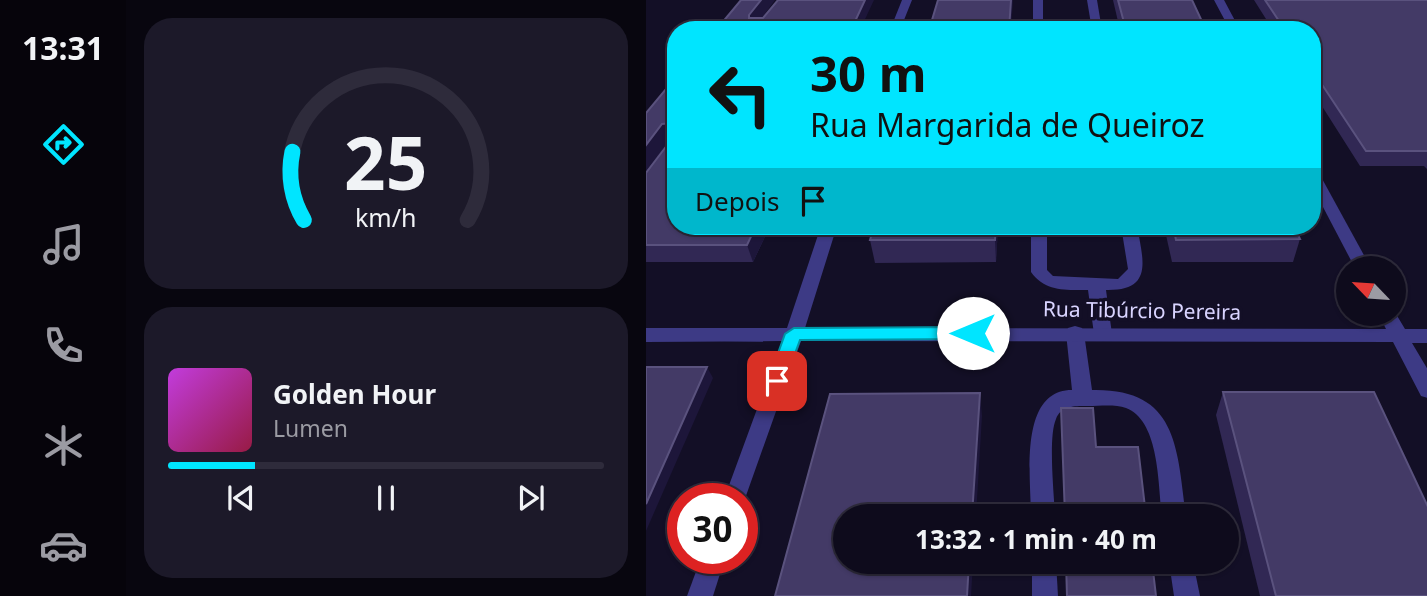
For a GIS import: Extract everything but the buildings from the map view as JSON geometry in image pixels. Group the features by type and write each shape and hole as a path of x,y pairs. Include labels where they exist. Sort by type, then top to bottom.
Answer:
{"street":[{"path":"899,21 907,0"},
{"path":"1038,0 1038,21"},
{"path":"1092,0 1096,21"},
{"path":"1219,0 1230,21"},
{"path":"1321,190 1357,256"},
{"path":"741,483 826,235"},
{"path":"1039,235 1039,272 1047,280 1058,284 1121,285 1131,279 1136,269 1130,235"},
{"path":"1096,284 1103,334"},
{"path":"1394,326 1427,390"},
{"path":"1075,333 1083,398"},
{"name":"Rua Tibúrcio Pereira","path":"646,335 1075,333 1427,336"},
{"path":"1043,504 1042,431 1047,412 1065,398 1134,402 1147,408 1160,432 1172,504"},
{"path":"700,596 708,574"},
{"path":"1044,574 1044,596"},
{"path":"1184,574 1187,596"}],"route":[{"path":"777,381 794,334 973,333"}]}
